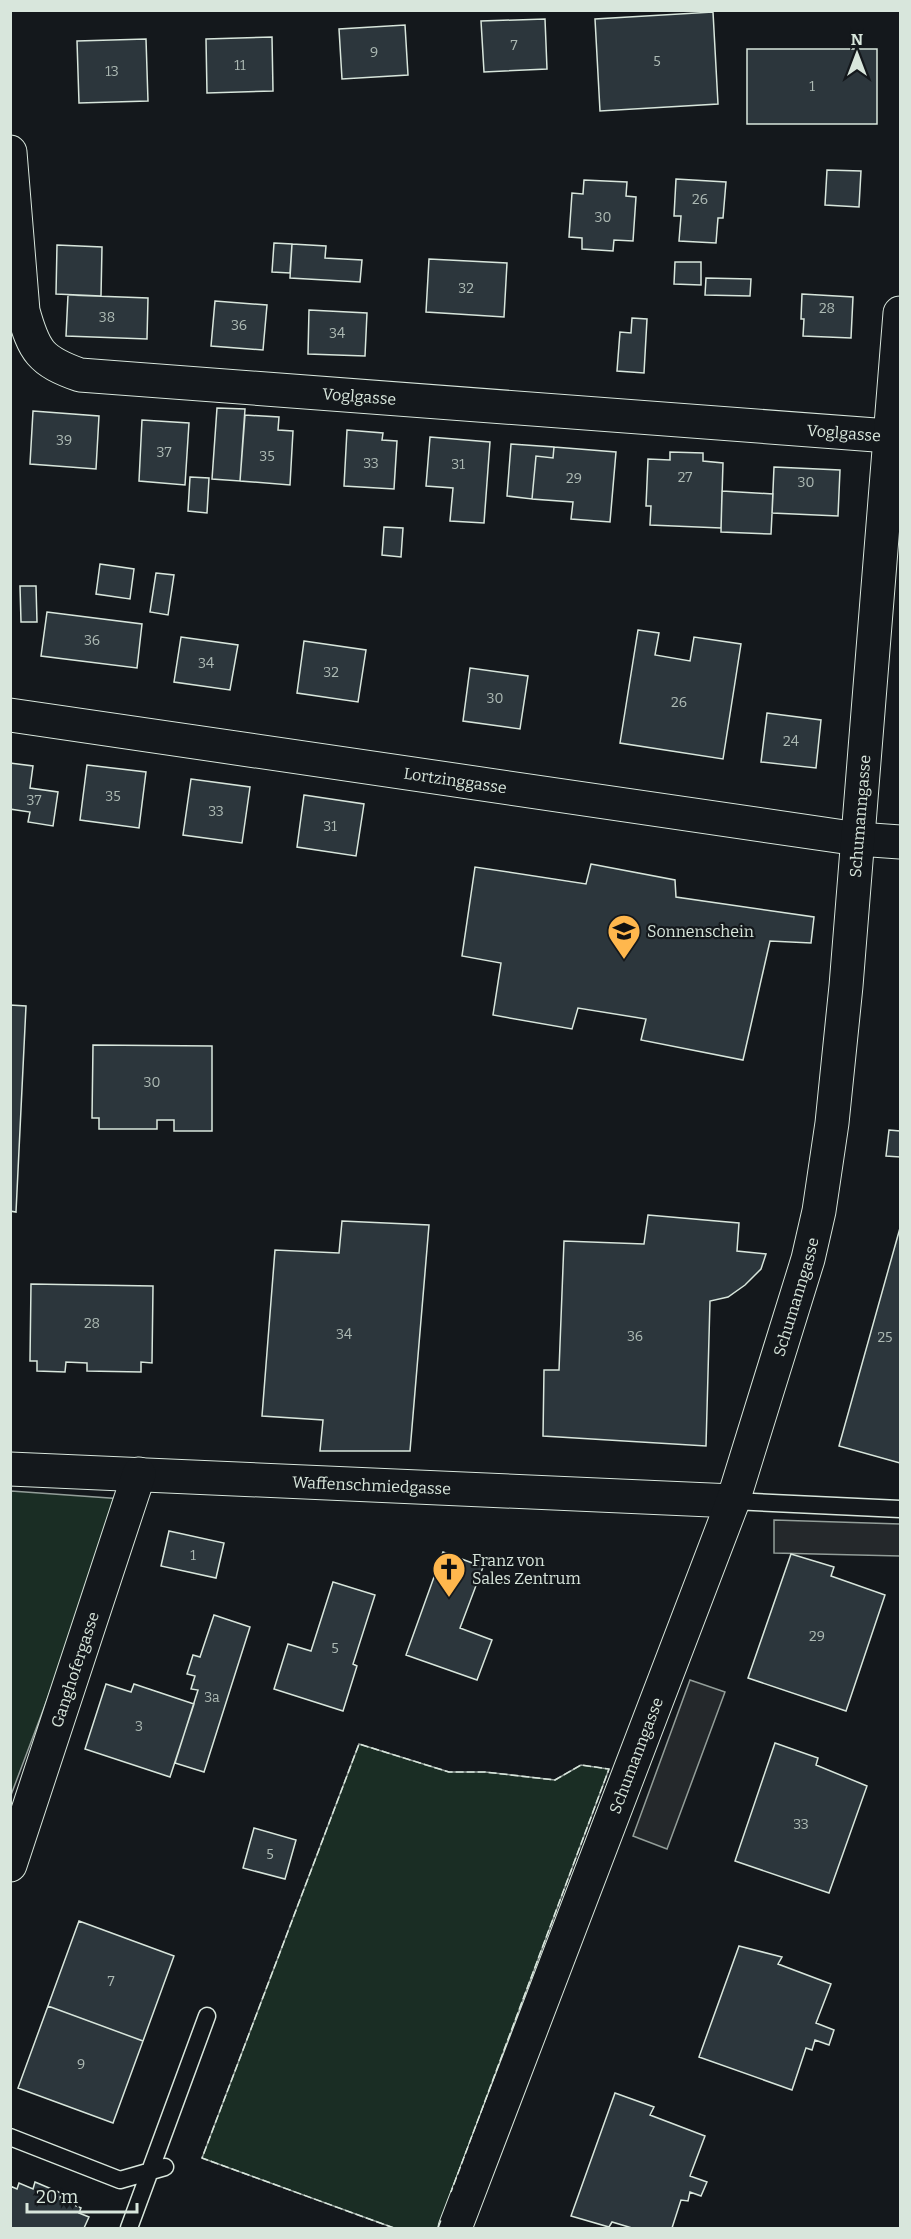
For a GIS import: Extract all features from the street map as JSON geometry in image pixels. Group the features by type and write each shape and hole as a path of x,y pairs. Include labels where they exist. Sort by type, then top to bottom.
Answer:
{"street":[{"name":"Voglgasse","path":"10,152 22,311 29,335 39,352 55,367 80,375 889,436"},
{"name":"Schumanngasse","path":"455,2229 733,1501 808,1259 819,1211 832,1123 846,986 889,436 897,388 900,313"},
{"name":"Lortzinggasse","path":"10,715 858,839 900,842"},
{"name":"Waffenschmiedgasse","path":"10,1469 733,1501"},
{"name":"Ganghofergasse","path":"10,1865 139,1474"}],"lane":[{"path":"733,1501 900,1509"},
{"path":"129,2229 157,2169 207,2016"},
{"path":"10,2138 120,2180 157,2169"}],"green space":[{"path":"11,1491 123,1499 11,1795"},
{"path":"359,1744 449,1772 485,1772 555,1780 581,1765 609,1769 438,2228 394,2228 202,2158"}],"shaded area":[{"path":"774,1520 900,1524 900,1556 774,1553"},
{"path":"690,1680 725,1692 667,1849 633,1836"}],"building":[{"path":"713,12 718,104 600,111 595,19"},
{"path":"545,19 547,69 484,72 481,21"},
{"path":"405,25 408,75 342,79 339,29"},
{"path":"272,37 273,91 207,93 206,39"},
{"path":"146,39 148,101 79,103 77,41"},
{"path":"747,49 877,49 877,124 747,124"},
{"path":"827,170 861,171 859,207 825,205"},
{"path":"676,179 726,182 723,218 718,218 716,243 679,241 681,216 674,216"},
{"path":"584,180 627,182 626,196 636,197 633,241 614,240 613,251 582,249 582,238 569,237 572,193 583,194"},
{"path":"274,243 292,244 290,273 272,272"},
{"path":"292,244 326,246 325,258 362,260 360,282 290,278"},
{"path":"57,245 102,247 101,296 56,294"},
{"path":"429,259 507,263 504,317 426,312"},
{"path":"675,262 701,262 701,285 674,284"},
{"path":"706,278 751,279 750,296 705,295"},
{"path":"802,294 853,297 851,338 803,336"},
{"path":"68,295 148,298 147,339 66,336"},
{"path":"215,301 267,305 263,350 211,346"},
{"path":"309,310 367,313 365,356 308,354"},
{"path":"632,318 647,319 644,373 617,371 620,332 631,333"},
{"path":"217,408 245,409 240,481 212,479"},
{"path":"33,411 99,416 96,469 30,464"},
{"path":"245,415 279,417 278,430 293,431 290,485 240,481"},
{"path":"142,420 189,423 185,485 139,481"},
{"path":"347,430 383,433 382,440 397,441 394,489 344,486"},
{"path":"430,437 490,442 484,523 450,521 453,488 426,486"},
{"path":"511,444 554,447 553,458 536,456 532,499 507,496"},
{"path":"554,447 616,452 610,522 571,519 573,502 532,499 536,456 553,458"},
{"path":"670,452 703,453 703,461 723,463 721,528 650,525 651,506 646,506 648,459 670,460"},
{"path":"774,467 840,470 838,516 772,513"},
{"path":"190,477 209,478 207,513 188,511"},
{"path":"722,491 773,494 771,534 721,532"},
{"path":"384,527 403,528 401,557 382,555"},
{"path":"100,564 134,569 130,599 96,594"},
{"path":"156,573 174,575 168,615 150,612"},
{"path":"20,586 36,586 37,622 21,622"},
{"path":"47,612 142,624 137,668 41,656"},
{"path":"638,630 659,633 655,655 690,661 694,637 741,644 723,759 620,743"},
{"path":"181,637 238,645 230,690 174,682"},
{"path":"304,641 366,650 358,702 297,693"},
{"path":"470,668 528,676 520,729 463,721"},
{"path":"767,713 821,720 816,768 761,762"},
{"path":"10,763 33,766 30,788 58,792 53,826 28,822 30,812 10,809"},
{"path":"87,765 146,772 139,828 80,820"},
{"path":"191,779 250,787 242,843 183,835"},
{"path":"304,795 364,804 356,856 297,847"},
{"name":"Sonnenschein","path":"591,864 675,880 676,897 814,917 811,943 770,941 743,1060 641,1040 646,1019 578,1008 572,1029 493,1015 501,963 462,956 475,867 586,884"},
{"path":"10,1005 26,1006 16,1212 10,1211"},
{"path":"93,1045 212,1046 212,1131 174,1131 174,1120 157,1120 157,1129 99,1129 99,1118 92,1118"},
{"path":"889,1130 900,1131 900,1157 886,1156"},
{"path":"648,1215 739,1223 737,1251 766,1254 761,1269 745,1285 728,1297 710,1301 706,1446 543,1436 544,1370 559,1370 564,1241 644,1244"},
{"path":"342,1221 429,1225 410,1451 320,1451 323,1420 262,1416 275,1250 339,1253"},
{"path":"900,1228 900,1463 839,1446"},
{"path":"31,1284 153,1286 152,1363 141,1362 141,1372 87,1371 87,1363 66,1362 65,1372 37,1371 37,1361 30,1361"},
{"path":"169,1531 224,1543 216,1578 161,1566"},
{"name":"Franz von Sales Zentrum","path":"443,1552 483,1567 460,1628 492,1640 477,1680 406,1655"},
{"path":"791,1554 834,1567 831,1576 885,1595 846,1711 748,1678"},
{"path":"333,1582 375,1595 353,1664 357,1666 343,1711 274,1689 288,1644 311,1651"},
{"path":"214,1615 250,1627 204,1772 175,1763 198,1690 191,1689 195,1676 187,1674 193,1655 200,1657"},
{"path":"106,1684 131,1692 134,1684 194,1704 170,1777 85,1749"},
{"path":"775,1743 818,1758 816,1765 867,1786 829,1893 735,1861"},
{"path":"254,1828 296,1840 285,1879 243,1868"},
{"path":"79,1921 174,1956 143,2041 48,2006"},
{"path":"739,1946 782,1957 778,1964 831,1984 816,2023 834,2030 829,2045 815,2040 812,2050 806,2048 792,2090 699,2057"},
{"path":"48,2006 143,2041 113,2123 18,2088"},
{"path":"615,2093 654,2107 650,2115 705,2136 690,2176 707,2182 701,2196 690,2192 688,2201 681,2200 672,2228 632,2228 612,2222 609,2227 571,2216"},
{"path":"35,2182 61,2193 60,2199 81,2208 79,2213 89,2217 84,2228 10,2228 10,2186 17,2189 19,2183 33,2189"}],"fence":[{"path":"394,2228 202,2158 359,1744 449,1772 485,1772 555,1780 581,1765 609,1769 451,2192"},
{"path":"438,2228 441,2220"}],"place":[{"name":"Sonnenschein","path":"624,960"},
{"name":"Franz von Sales Zentrum","path":"449,1598"}]}
